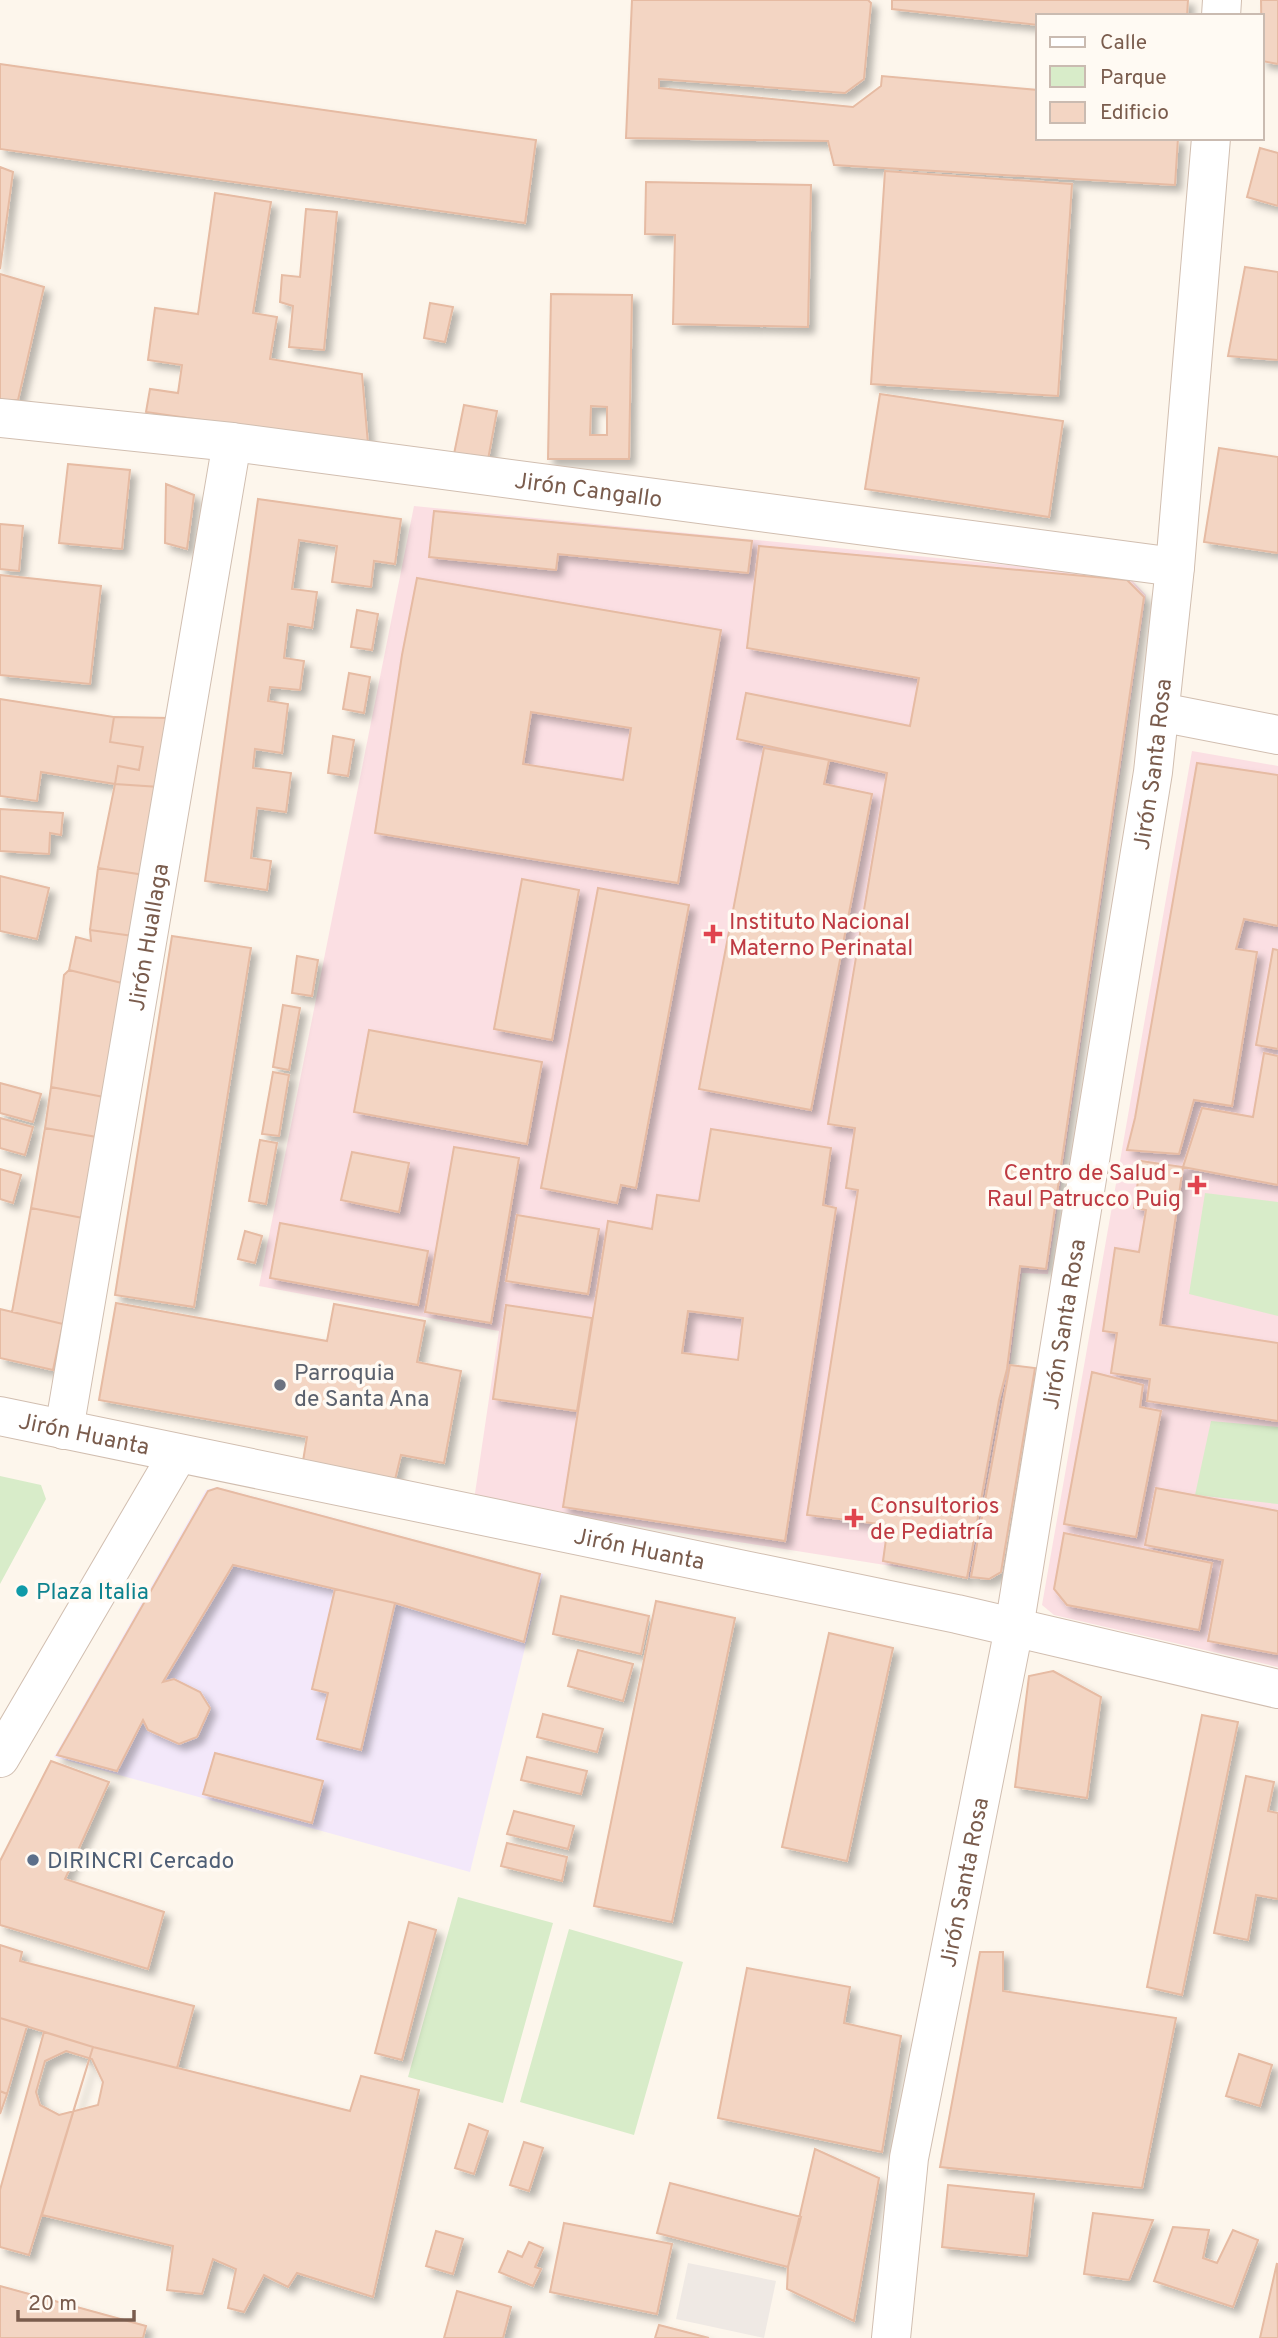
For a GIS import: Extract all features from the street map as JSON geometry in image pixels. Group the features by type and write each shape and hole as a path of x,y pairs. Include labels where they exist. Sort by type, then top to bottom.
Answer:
{"street":[{"name":"Jirón Santa Rosa","path":"891,2338 909,2158 1014,1628 1153,772 1175,567 1211,140"},
{"name":"Jirón Cangallo","path":"0,418 232,442 1175,567"},
{"name":"Jirón Huallaga","path":"64,1430 232,442"},
{"path":"1160,712 1278,735"},
{"name":"Jirón Huanta","path":"0,1416 957,1614 1278,1689"},
{"path":"0,1758 178,1454"}],"shaded area":[{"name":"Instituto Nacional Materno Perinatal","path":"414,506 1129,577 1146,595 1048,1274 1022,1273 1010,1365 1035,1368 1001,1572 989,1579 967,1578 474,1500 499,1331 259,1286"},
{"name":"Centro de Salud - Raul Patrucco Puig","path":"1192,751 1278,766 1278,1667 1054,1615 1042,1605"},
{"path":"217,1487 543,1574 470,1872 54,1757 206,1490"},
{"path":"688,2263 776,2281 764,2338 676,2319"}],"green space":[{"path":"1205,1193 1278,1202 1278,1316 1189,1294"},
{"path":"1211,1421 1278,1427 1278,1504 1195,1495"},
{"path":"0,1476 41,1485 46,1499 0,1584"},
{"path":"458,1897 553,1923 503,2103 408,2077"},
{"path":"569,1929 683,1962 634,2135 520,2102"}],"building":[{"path":"632,0 868,0 871,3 864,79 845,93 659,79 659,88 853,107 881,86 882,76 1036,90 1036,140 1178,140 1175,185 834,165 828,141 626,138"},
{"path":"892,0 1188,0 1187,14 1036,14 1036,25 892,9"},
{"path":"1261,0 1278,0 1278,64 1264,61 1264,14 1261,14"},
{"path":"0,64 536,140 525,223 0,149"},
{"path":"1260,148 1278,153 1278,206 1247,197"},
{"path":"0,167 13,172 0,269"},
{"path":"885,171 1072,184 1058,396 871,384"},
{"path":"646,182 811,185 808,327 673,324 675,235 645,234"},
{"path":"215,193 271,202 253,313 277,317 270,359 362,374 368,444 146,412 150,389 178,393 182,365 148,360 155,308 198,314"},
{"path":"306,209 337,212 324,350 289,347 293,306 280,302 282,275 300,277"},
{"path":"1245,267 1278,272 1278,360 1228,356"},
{"path":"0,274 44,287 18,400 0,400"},
{"path":"551,294 632,295 629,459 548,459","holes":["591,406 607,407 607,435 590,435"]},
{"path":"430,303 453,307 445,342 424,338"},
{"path":"880,394 1063,421 1049,517 865,489"},
{"path":"464,405 497,411 487,465 453,459"},
{"path":"1219,448 1278,457 1278,553 1204,542"},
{"path":"68,464 130,470 122,549 59,543"},
{"path":"166,484 194,495 187,549 165,543"},
{"path":"258,499 401,519 395,564 374,561 371,587 332,582 337,546 299,540 292,589 317,592 312,628 288,624 284,658 304,661 300,690 270,687 268,701 288,704 282,753 255,749 253,768 291,773 286,812 257,808 251,858 271,861 267,890 205,881"},
{"path":"434,511 752,541 748,573 558,554 556,570 429,557"},
{"path":"0,524 23,526 19,571 0,569"},
{"path":"759,546 1127,580 1144,597 1046,1269 1020,1266 1007,1369 967,1578 883,1561 888,1525 807,1515 858,1190 846,1188 855,1128 828,1124 887,773 737,739 746,693 910,726 919,678 747,648"},
{"path":"0,575 101,586 90,684 0,675"},
{"path":"417,578 721,630 678,883 375,833 402,655","holes":["531,712 631,728 623,780 523,764"]},
{"path":"357,610 378,614 372,650 351,647"},
{"path":"349,673 370,677 364,713 343,709"},
{"path":"0,699 114,717 110,742 143,747 139,770 118,766 115,784 41,772 37,801 0,796"},
{"path":"114,717 170,718 159,787 115,784 118,766 139,770 143,747 110,742"},
{"path":"333,736 354,740 348,776 328,773"},
{"path":"764,748 829,760 824,784 872,794 811,1110 699,1089"},
{"path":"1197,763 1278,775 1278,926 1244,919 1236,949 1257,952 1232,1106 1194,1100 1179,1154 1127,1150 1135,1118"},
{"path":"115,784 159,787 145,875 98,868"},
{"path":"0,809 63,813 61,835 50,833 49,854 0,851"},
{"path":"98,868 145,875 133,936 90,930"},
{"path":"0,876 49,888 37,939 0,931"},
{"path":"522,879 579,890 552,1040 494,1029"},
{"path":"598,888 689,905 636,1188 621,1185 617,1203 541,1188"},
{"path":"90,930 133,936 122,983 69,970 76,937 91,941"},
{"path":"172,936 251,948 194,1307 115,1295"},
{"path":"1273,949 1278,950 1278,1049 1256,1045"},
{"path":"297,956 318,960 312,996 292,993"},
{"path":"69,970 122,983 104,1097 51,1087 64,975"},
{"path":"283,1005 300,1008 289,1070 273,1067"},
{"path":"369,1030 542,1062 527,1144 354,1112"},
{"path":"1264,1053 1278,1056 1278,1185 1183,1167 1202,1108 1253,1117"},
{"path":"273,1072 289,1075 279,1136 262,1134"},
{"path":"0,1083 41,1094 33,1122 0,1113"},
{"path":"51,1087 104,1097 97,1137 45,1128"},
{"path":"0,1118 33,1127 25,1155 0,1148"},
{"path":"45,1128 97,1137 83,1218 31,1208"},
{"path":"711,1129 831,1148 823,1205 836,1208 785,1541 563,1507 608,1221 652,1229 657,1195 699,1201","holes":["688,1311 743,1318 738,1360 682,1353"]},
{"path":"260,1140 277,1143 266,1204 249,1201"},
{"path":"454,1147 519,1158 491,1323 425,1312"},
{"path":"352,1152 409,1163 399,1212 341,1200"},
{"path":"1141,1161 1183,1167 1160,1325 1278,1343 1278,1421 1147,1401 1150,1379 1111,1373 1117,1333 1103,1331 1115,1248 1139,1252 1146,1210 1134,1208"},
{"path":"0,1169 21,1175 13,1203 0,1199"},
{"path":"31,1208 83,1218 63,1324 12,1312"},
{"path":"517,1215 599,1229 588,1294 506,1281"},
{"path":"280,1223 428,1251 418,1305 270,1278"},
{"path":"245,1231 262,1236 255,1263 238,1259"},
{"name":"Parroquia de Santa Ana","path":"116,1303 327,1341 334,1304 425,1321 417,1362 461,1371 444,1463 401,1455 392,1492 301,1473 307,1437 99,1400"},
{"path":"506,1305 592,1318 577,1411 493,1399"},
{"path":"0,1309 63,1324 53,1370 0,1358"},
{"path":"1010,1365 1035,1368 1001,1572 989,1579 971,1577"},
{"path":"1092,1372 1143,1385 1140,1407 1161,1411 1136,1537 1064,1524"},
{"path":"217,1488 540,1574 524,1642 395,1603 233,1565 163,1682 174,1679 200,1692 210,1708 197,1737 179,1744 148,1730 143,1720 117,1771 57,1755 208,1491"},
{"path":"1156,1488 1278,1511 1278,1654 1208,1641 1223,1560 1145,1545"},
{"path":"1064,1533 1212,1563 1199,1630 1067,1605 1054,1589"},
{"path":"335,1589 395,1603 361,1750 317,1739 328,1693 312,1689"},
{"path":"561,1596 649,1616 641,1654 553,1634"},
{"path":"656,1601 735,1618 672,1922 594,1906"},
{"path":"829,1633 893,1648 847,1861 782,1847"},
{"path":"578,1650 633,1664 623,1701 568,1686"},
{"path":"1053,1671 1101,1697 1087,1798 1015,1787 1029,1676"},
{"path":"543,1714 603,1729 597,1752 537,1737"},
{"path":"1202,1715 1238,1722 1182,1995 1147,1987"},
{"path":"215,1753 323,1781 312,1823 203,1794"},
{"path":"527,1757 587,1771 581,1794 521,1780"},
{"path":"51,1761 109,1782 65,1879 164,1912 148,1969 0,1925 0,1861"},
{"path":"1246,1776 1274,1782 1268,1811 1278,1813 1278,1899 1256,1895 1248,1940 1214,1933"},
{"path":"514,1811 574,1826 568,1849 507,1834"},
{"path":"507,1843 567,1857 562,1881 501,1866"},
{"path":"409,1922 436,1930 402,2060 375,2053"},
{"path":"0,1945 22,1952 20,1961 194,2006 177,2068 93,2047 0,2018"},
{"path":"980,1952 1003,1952 1003,1991 1176,2018 1142,2188 940,2167"},
{"path":"747,1968 850,1987 844,2023 901,2036 882,2152 718,2118"},
{"path":"0,2018 27,2026 7,2094 0,2091"},
{"path":"44,2032 93,2047 29,2255 0,2247 0,2190"},
{"path":"93,2047 350,2111 361,2076 419,2090 373,2297 297,2273 288,2287 264,2275 244,2312 228,2308 236,2269 213,2259 202,2294 167,2290 173,2246 42,2215"},
{"path":"66,2051 92,2059 103,2082 98,2105 59,2115 40,2105 36,2092 45,2061"},
{"path":"1239,2054 1272,2065 1260,2106 1226,2096"},
{"path":"0,2091 7,2094 0,2114"},
{"path":"469,2124 488,2131 474,2174 455,2168"},
{"path":"524,2142 543,2148 529,2191 510,2185"},
{"path":"815,2149 879,2178 854,2321 787,2289 788,2267"},
{"path":"670,2183 801,2217 788,2267 657,2233"},
{"path":"948,2185 1034,2194 1027,2256 942,2247"},
{"path":"1093,2213 1153,2220 1129,2280 1084,2274"},
{"path":"564,2223 672,2244 657,2314 550,2292"},
{"path":"1173,2227 1209,2230 1203,2258 1217,2263 1233,2230 1258,2240 1233,2307 1154,2281"},
{"path":"436,2231 463,2239 453,2274 426,2266"},
{"path":"529,2242 543,2248 535,2267 541,2269 533,2286 499,2272 508,2251 522,2257"},
{"path":"1277,2263 1278,2338 1260,2338"},
{"path":"0,2286 146,2326 143,2338 0,2338"},
{"path":"457,2291 511,2307 503,2338 444,2338"},
{"path":"659,2325 709,2338 655,2338"}],"place":[{"name":"Instituto Nacional Materno Perinatal","path":"713,934"},
{"name":"Centro de Salud - Raul Patrucco Puig","path":"1197,1185"},
{"name":"Parroquia de Santa Ana","path":"280,1385"},
{"name":"Consultorios de Pediatría","path":"854,1518"},
{"name":"Plaza Italia","path":"22,1591"},
{"name":"DIRINCRI Cercado","path":"33,1860"}]}
